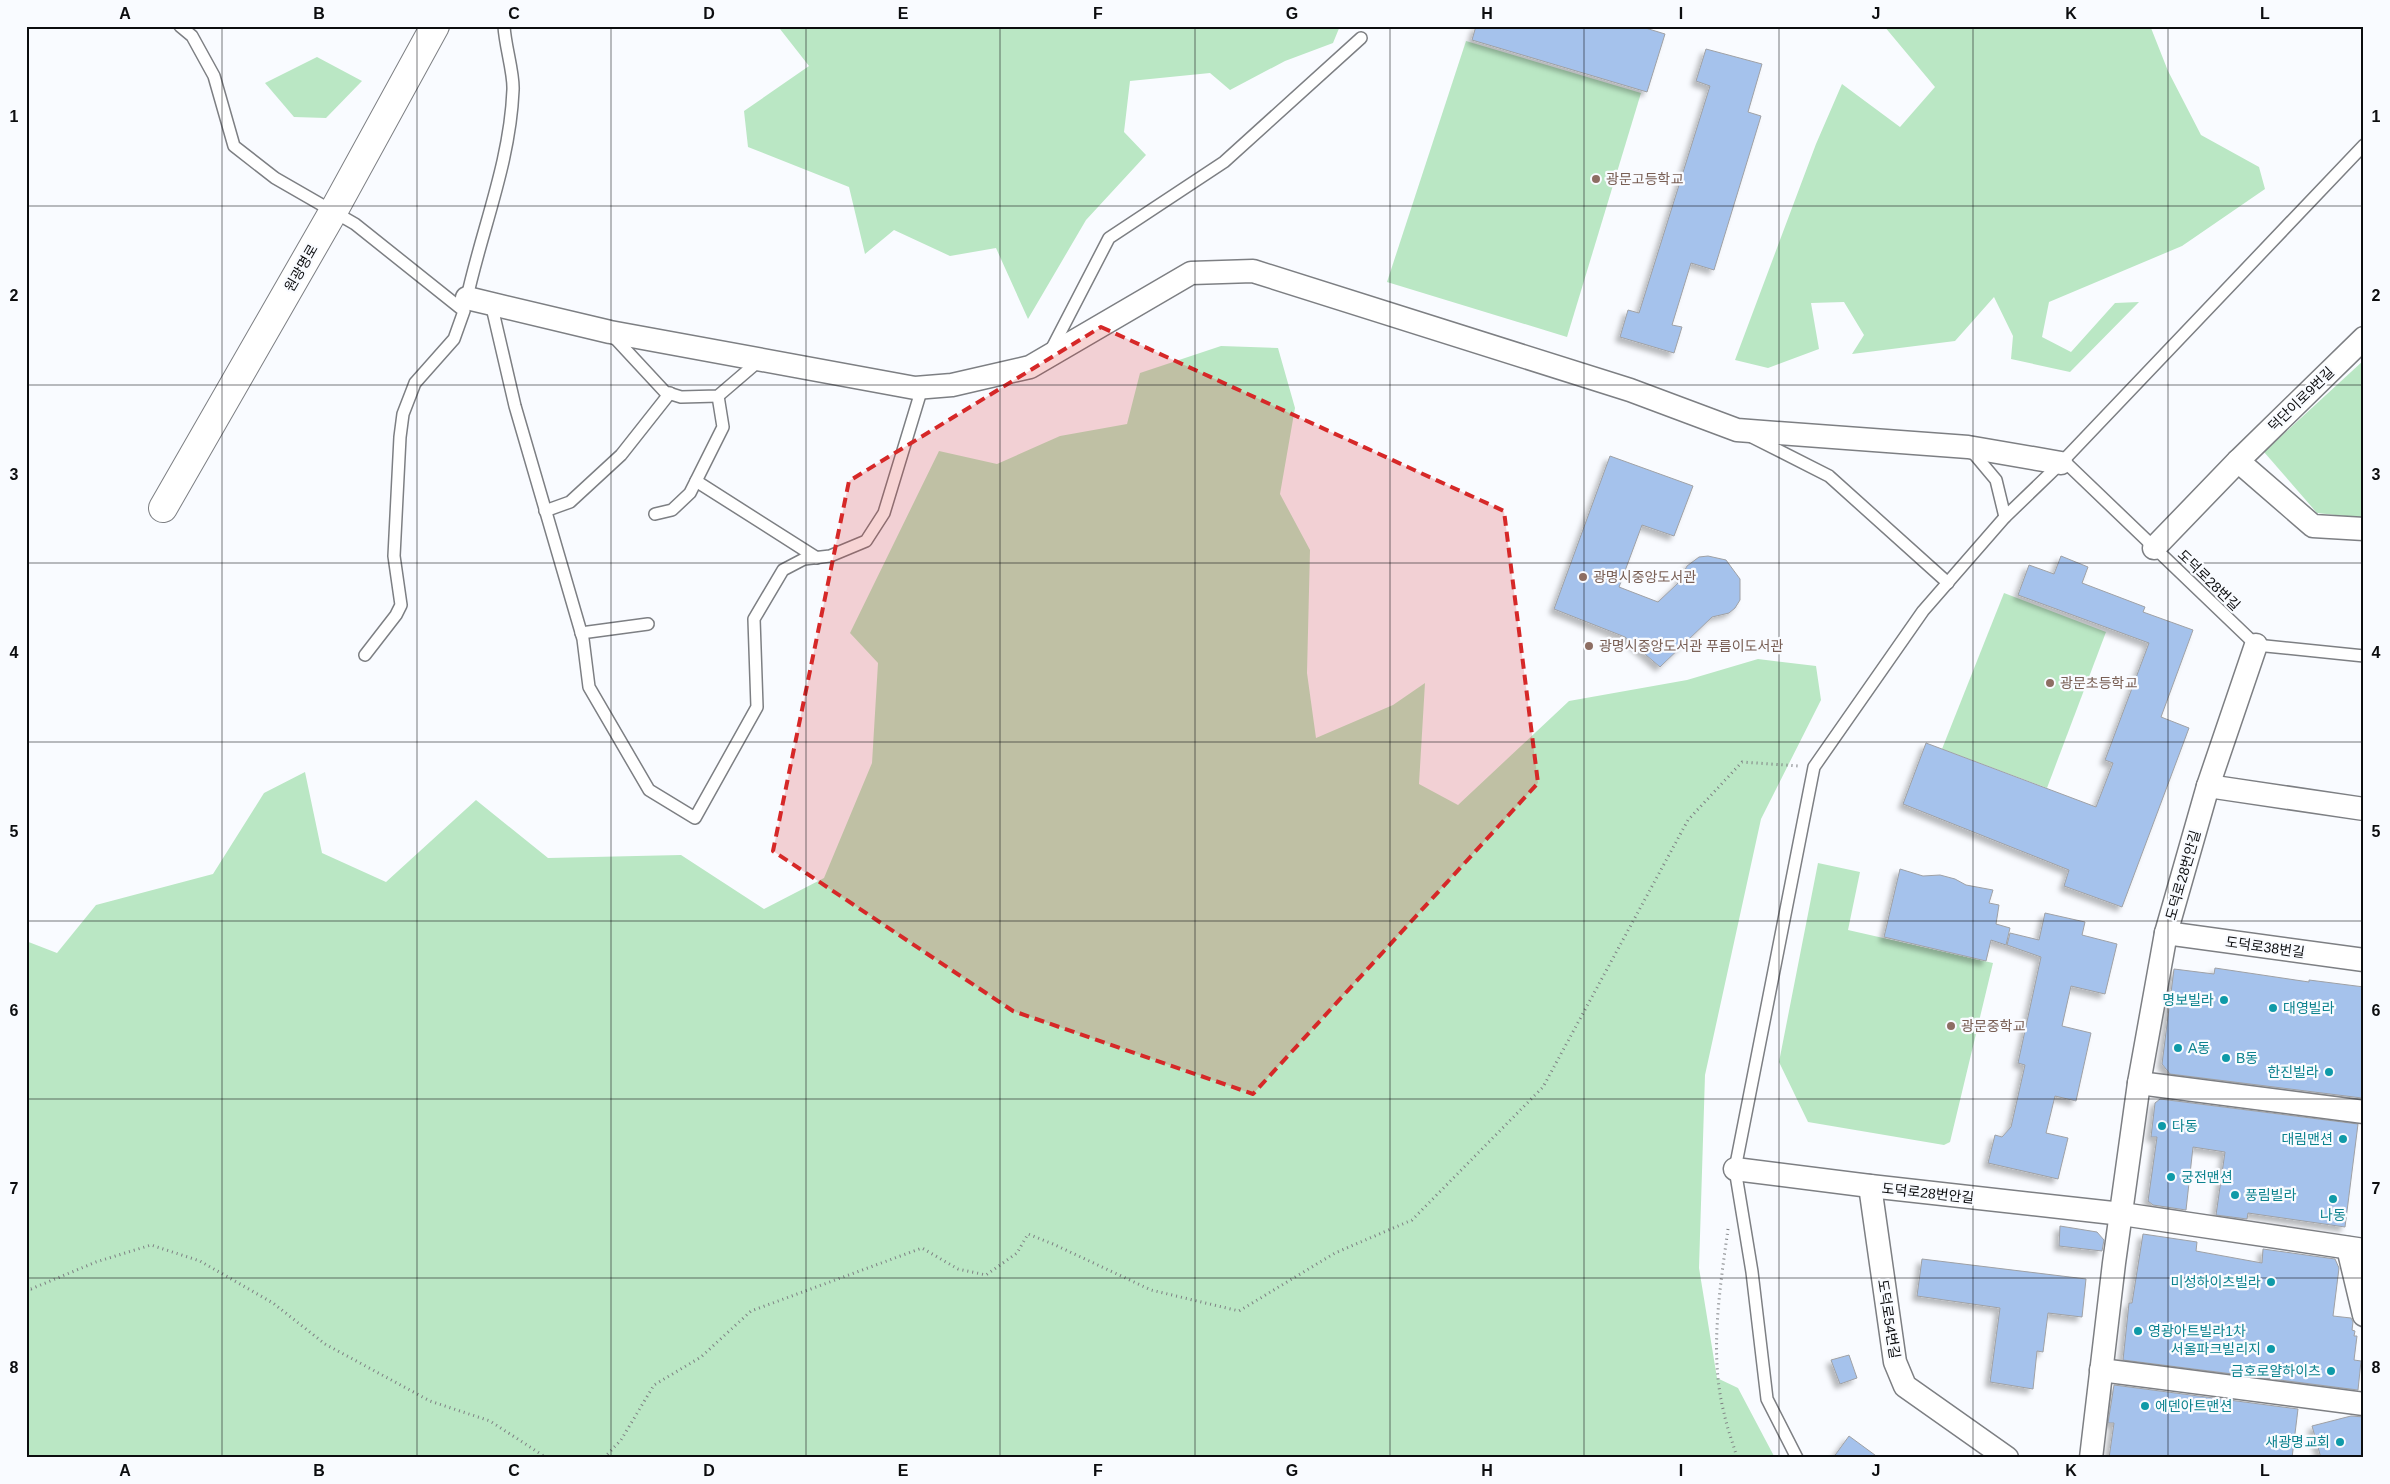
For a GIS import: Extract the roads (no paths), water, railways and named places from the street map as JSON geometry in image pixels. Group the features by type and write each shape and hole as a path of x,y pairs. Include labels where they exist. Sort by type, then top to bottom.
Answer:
{"street":[{"name":"원광명로","path":"163,508 333,212 435,26"},
{"path":"466,305 491,303 610,332 922,388 952,385 1030,367 1191,272 1253,271 1630,390 1737,430 1968,447 2062,461"},
{"name":"덕단이로9번길","path":"2154,548 2238,460 2364,338"},
{"path":"2238,460 2312,526 2364,529"},
{"name":"도덕로28번안길","path":"2092,1458 2101,1370 2139,1083 2166,933 2208,786 2256,645"},
{"path":"2208,786 2364,809"},
{"name":"도덕로38번길","path":"2166,933 2364,960"},
{"path":"2139,1083 2364,1112"},
{"name":"도덕로28번안길","path":"1735,1169 2122,1214 2356,1249"},
{"name":"도덕로54번길","path":"1870,1186 1894,1362 1905,1386 2007,1458"},
{"path":"2356,1249 2364,1315"},
{"path":"2101,1370 2364,1404"}],"lane":[{"path":"180,26 192,36 214,76 234,146 275,178 355,224 466,305"},
{"path":"365,655 401,605 394,556 400,437 403,414 414,384 454,339 466,305 508,143 513,88 504,26"},
{"path":"1047,358 1109,238 1224,162 1360,38"},
{"path":"1797,1458 1766,1399 1752,1272 1735,1169 1814,767 1923,611 2005,517 2062,461 2364,145"},
{"path":"491,303 515,406 581,633 588,687 649,790 695,818 758,707 754,619 783,570 804,559 830,556 866,541 884,513 922,388"},
{"path":"610,332 665,392 681,396 718,396 760,360"},
{"path":"545,511 570,502 621,456 670,393"},
{"path":"655,514 672,510 690,493 723,427 718,396"},
{"path":"1737,430 1829,476 1948,583"},
{"path":"1968,447 1996,480 2005,517"},
{"name":"도덕로28번길","path":"2062,461 2256,645"},
{"path":"696,481 817,558"},
{"path":"581,633 648,624"},
{"path":"2256,645 2364,656"}],"place":[{"name":"광문고등학교","path":"1596,179"},
{"name":"광명시중앙도서관","path":"1583,577"},
{"name":"광명시중앙도서관 푸름이도서관","path":"1589,646"},
{"name":"광문초등학교","path":"2050,683"},
{"name":"명보빌라","path":"2224,1000"},
{"name":"대영빌라","path":"2273,1008"},
{"name":"광문중학교","path":"1951,1026"},
{"name":"A동","path":"2178,1048"},
{"name":"B동","path":"2226,1058"},
{"name":"한진빌라","path":"2329,1072"},
{"name":"다동","path":"2162,1126"},
{"name":"대림맨션","path":"2343,1139"},
{"name":"궁전맨션","path":"2171,1177"},
{"name":"풍림빌라","path":"2235,1195"},
{"name":"나동","path":"2333,1199"},
{"name":"미성하이츠빌라","path":"2271,1282"},
{"name":"영광아트빌라1차","path":"2138,1331"},
{"name":"서울파크빌리지","path":"2271,1349"},
{"name":"금호로얄하이츠","path":"2331,1371"},
{"name":"에덴아트맨션","path":"2145,1406"},
{"name":"새광명교회","path":"2340,1442"}]}
